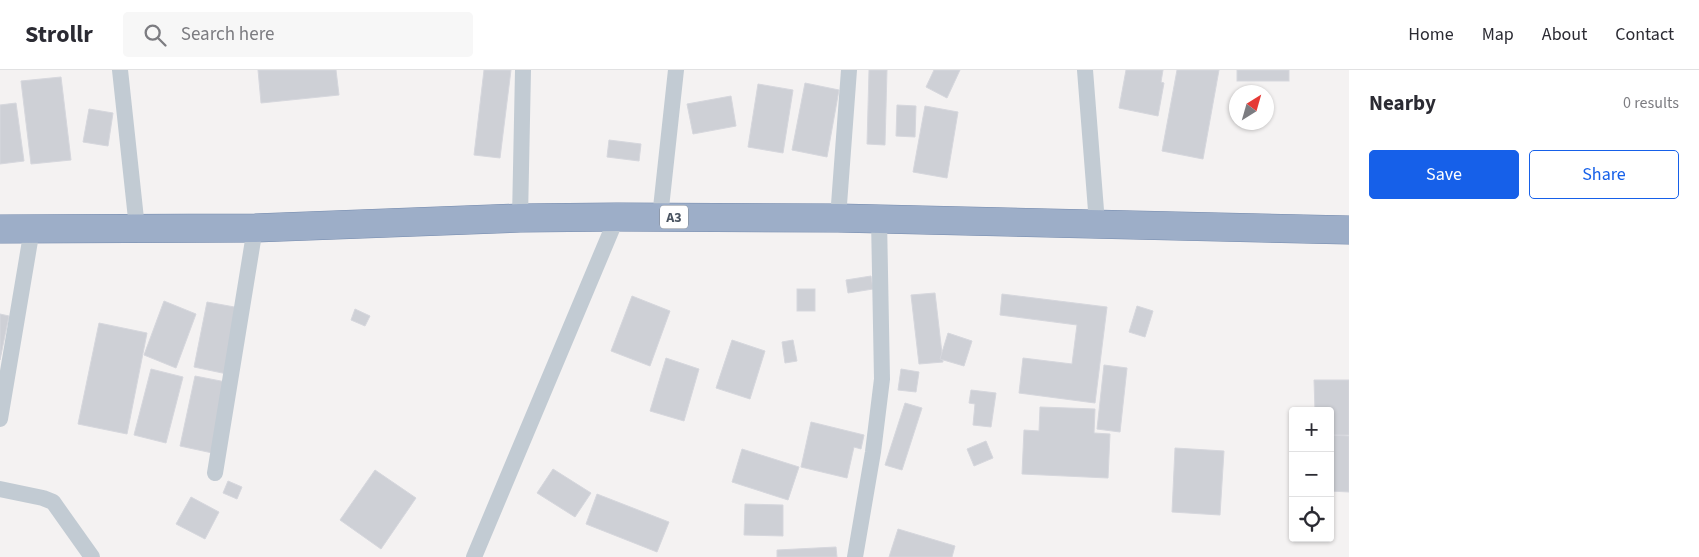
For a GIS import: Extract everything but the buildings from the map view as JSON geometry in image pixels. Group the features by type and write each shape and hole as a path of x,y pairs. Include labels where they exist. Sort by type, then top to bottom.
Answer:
{"highway":[{"name":"A3","path":"0,229 255,228 520,218 660,217 838,218 1349,230"}],"street":[{"path":"120,70 137,228"},
{"path":"520,218 523,70"},
{"path":"660,217 676,70"},
{"path":"838,218 849,70"},
{"path":"1085,70 1097,223"},
{"path":"474,557 617,217"},
{"path":"855,557 873,452 882,379 879,219"},
{"path":"215,473 255,228"},
{"path":"0,419 32,229"},
{"path":"0,489 43,498 53,502 92,557"}]}
